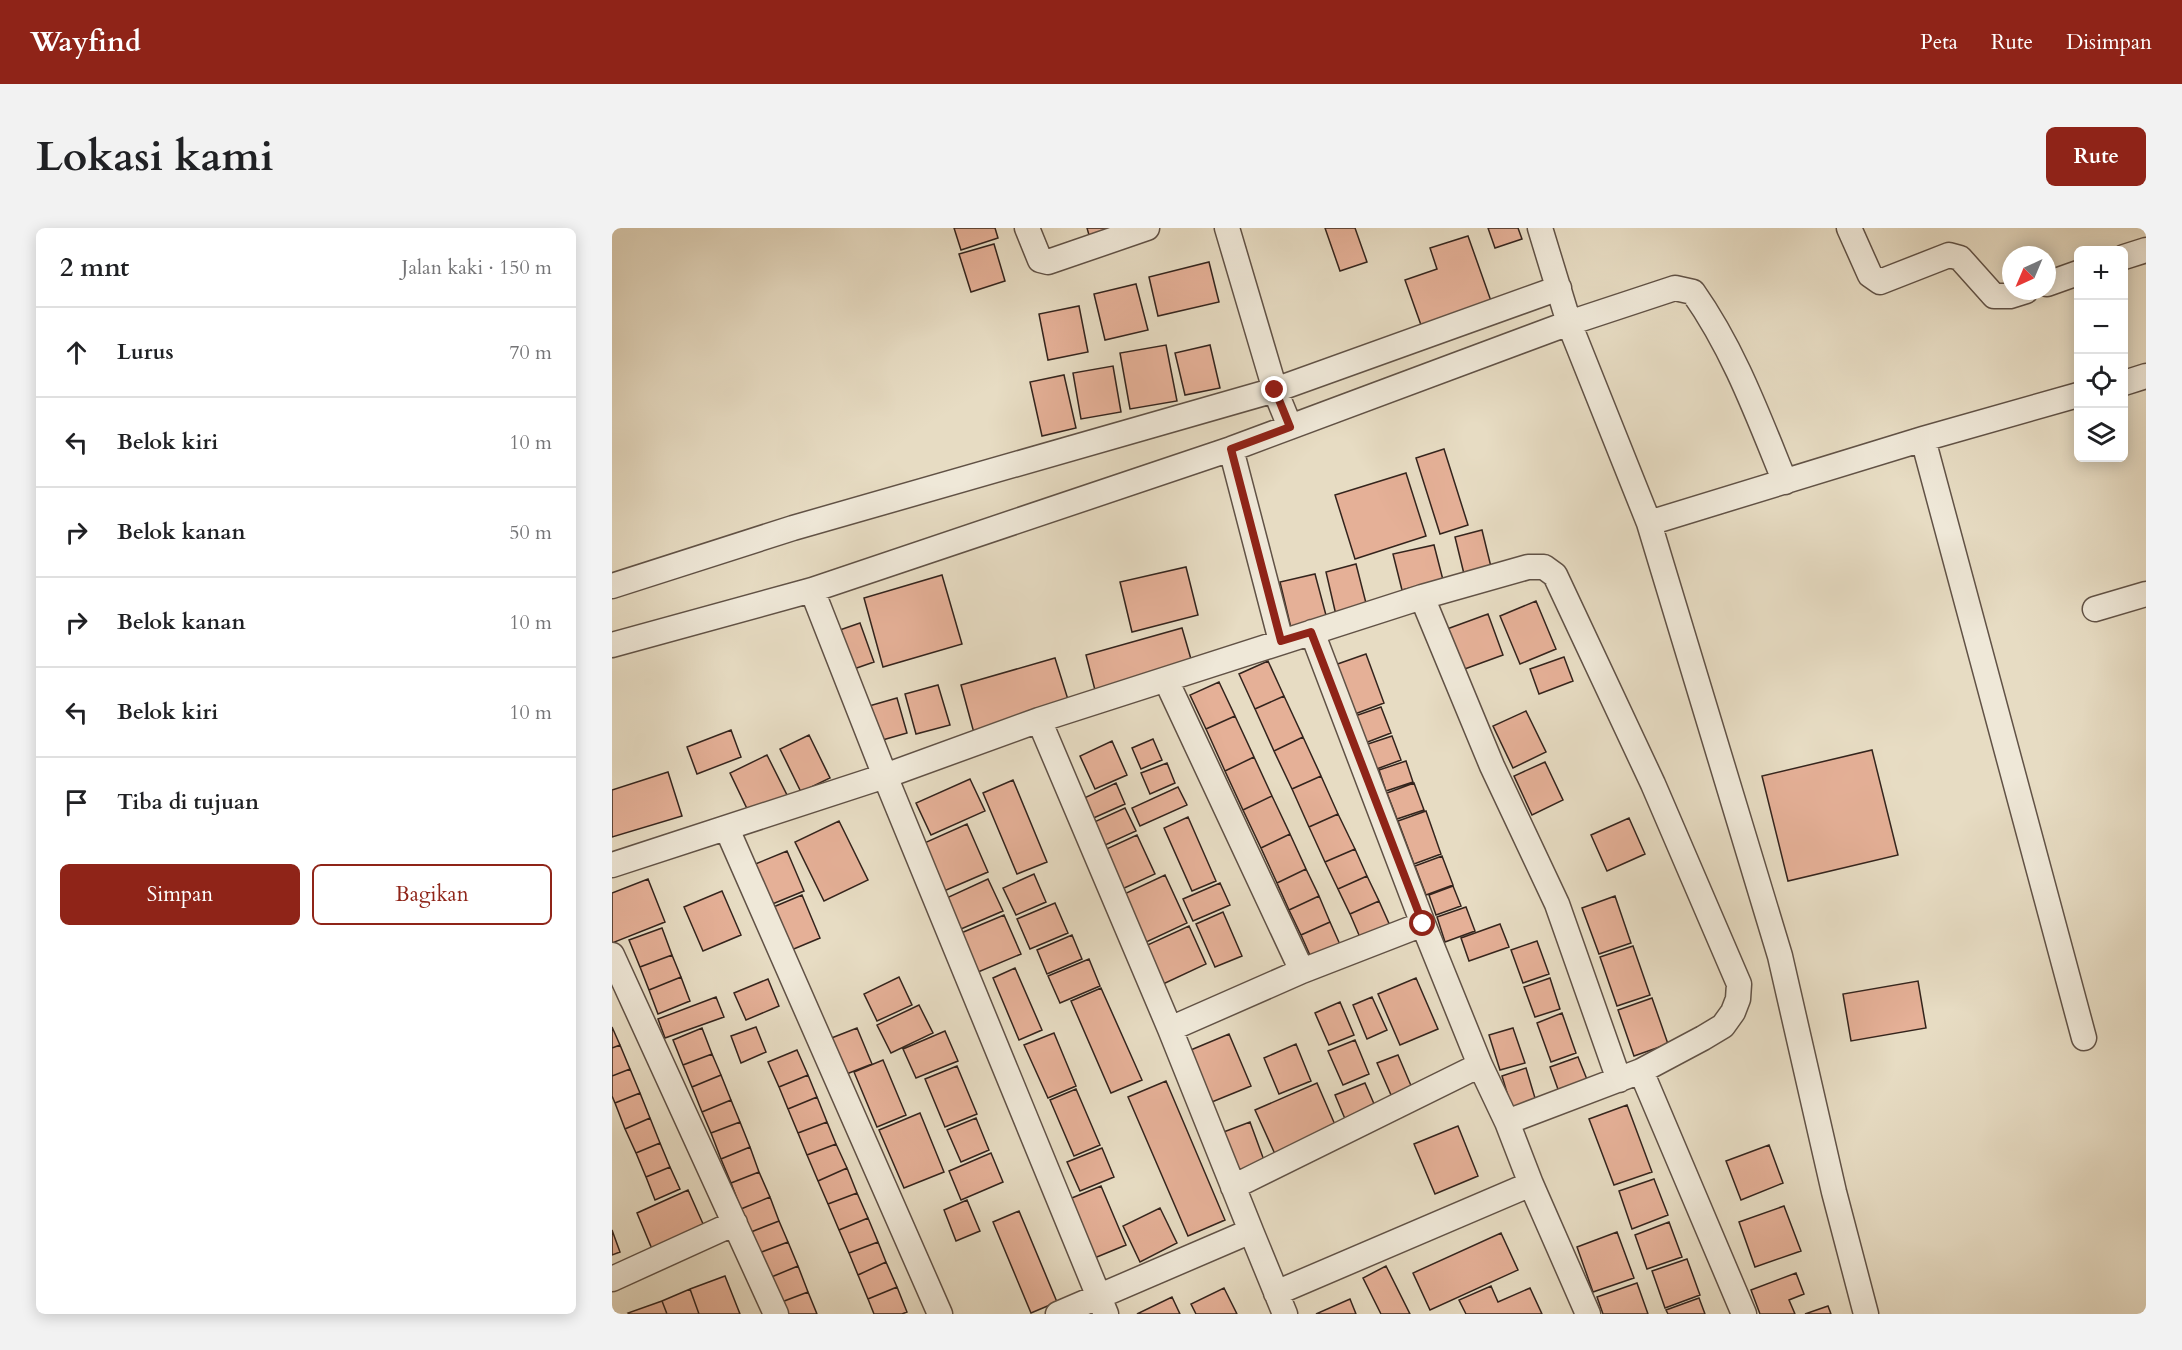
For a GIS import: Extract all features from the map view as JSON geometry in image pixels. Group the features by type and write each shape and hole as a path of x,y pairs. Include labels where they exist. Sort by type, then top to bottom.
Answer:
{"street":[{"path":"1027,228 1040,260 1048,262 1147,228"},
{"path":"1227,228 1275,390 1290,427"},
{"path":"1540,228 1569,323 1650,523 1780,956 1834,1192 1866,1314"},
{"path":"1849,228 1870,275 1880,282 1949,255 1960,258 1994,296 2002,296"},
{"path":"2128,257 2146,250"},
{"path":"2056,281 2074,275"},
{"path":"612,586 793,528 1275,390 1559,288"},
{"path":"612,645 812,590 1231,449 1569,323 1675,288 1693,292 1708,314 1748,391 1785,482"},
{"path":"2128,382 2146,376"},
{"path":"1650,523 1923,439 2074,396"},
{"path":"1923,439 2084,1038"},
{"path":"1231,449 1281,641"},
{"path":"612,865 727,829 885,776 1039,720 1281,641 1528,567 1544,567 1555,575 1653,784 1739,984 1738,999 1733,1012 1723,1026 1641,1071 1507,1122"},
{"path":"812,590 885,776 1102,1305"},
{"path":"2095,609 2146,594"},
{"path":"1422,597 1492,766 1557,904 1619,1080"},
{"path":"1311,632 1423,924 1480,1065 1507,1122 1531,1184 1588,1314"},
{"path":"1166,680 1302,971"},
{"path":"1039,720 1170,1029 1281,1303 1531,1184"},
{"path":"727,829 940,1314"},
{"path":"1170,1029 1302,971 1423,924"},
{"path":"612,955 776,1314"},
{"path":"1233,1187 1480,1065"},
{"path":"1641,1071 1744,1314"},
{"path":"612,1279 735,1223"},
{"path":"1058,1314 1102,1305 1251,1231"}],"building":[{"path":"954,228 995,228 998,238 961,250"},
{"path":"1087,228 1132,228 1091,242"},
{"path":"1325,228 1355,228 1367,262 1340,271"},
{"path":"1488,228 1518,228 1522,239 1495,248"},
{"path":"1468,236 1491,301 1421,325 1405,280 1437,269 1430,248"},
{"path":"994,244 1005,281 971,292 959,254"},
{"path":"1209,262 1219,302 1158,316 1149,277"},
{"path":"1136,284 1148,330 1105,340 1094,294"},
{"path":"1079,306 1088,352 1048,360 1039,314"},
{"path":"1166,345 1177,401 1130,409 1120,353"},
{"path":"1210,345 1220,388 1185,395 1175,353"},
{"path":"1113,366 1121,412 1081,419 1073,373"},
{"path":"1064,375 1076,428 1042,436 1030,382"},
{"path":"1444,449 1468,525 1440,534 1416,458"},
{"path":"1406,473 1426,536 1355,559 1335,495"},
{"path":"1482,530 1492,571 1465,578 1455,537"},
{"path":"1434,545 1443,580 1402,590 1393,554"},
{"path":"1356,564 1367,607 1336,615 1326,572"},
{"path":"1186,567 1198,615 1132,632 1120,582"},
{"path":"1315,574 1327,619 1291,628 1280,582"},
{"path":"942,575 962,644 883,667 864,598"},
{"path":"1536,601 1556,649 1520,664 1500,616"},
{"path":"1488,614 1503,655 1462,670 1447,629"},
{"path":"860,623 874,662 848,671 834,632"},
{"path":"1182,628 1193,666 1096,694 1086,655"},
{"path":"1366,654 1384,703 1347,717 1329,667"},
{"path":"1564,657 1573,681 1539,694 1530,669"},
{"path":"1055,658 1070,706 974,733 961,685"},
{"path":"1268,661 1284,696 1255,709 1239,674"},
{"path":"1219,682 1235,716 1206,729 1190,695"},
{"path":"938,685 950,725 916,734 905,694"},
{"path":"1284,696 1303,737 1274,751 1255,709"},
{"path":"897,698 907,733 879,741 869,706"},
{"path":"1381,707 1391,733 1365,743 1355,716"},
{"path":"1526,711 1546,752 1513,768 1493,726"},
{"path":"1235,716 1254,757 1225,771 1206,729"},
{"path":"731,730 741,757 697,774 687,747"},
{"path":"809,735 830,778 801,792 780,749"},
{"path":"1392,736 1401,760 1374,770 1365,745"},
{"path":"1303,737 1321,776 1292,789 1274,751"},
{"path":"1153,739 1162,760 1141,769 1132,748"},
{"path":"1112,741 1127,775 1095,789 1080,756"},
{"path":"1872,750 1898,855 1788,881 1762,776"},
{"path":"767,755 789,799 751,817 730,773"},
{"path":"1254,757 1272,796 1243,810 1225,771"},
{"path":"1406,761 1413,782 1386,791 1379,770"},
{"path":"1545,762 1563,800 1532,815 1514,776"},
{"path":"1167,763 1175,783 1150,794 1141,773"},
{"path":"668,772 682,816 612,837 612,790"},
{"path":"1321,776 1338,814 1309,827 1292,789"},
{"path":"970,779 985,811 931,835 916,803"},
{"path":"1013,780 1047,862 1017,874 983,793"},
{"path":"1116,783 1125,804 1089,820 1080,800"},
{"path":"1414,783 1424,810 1397,819 1387,793"},
{"path":"1178,787 1187,805 1140,826 1132,808"},
{"path":"1272,796 1290,834 1261,848 1243,810"},
{"path":"1125,808 1136,831 1103,846 1092,823"},
{"path":"1426,811 1441,854 1414,864 1398,821"},
{"path":"1338,814 1355,849 1325,862 1309,827"},
{"path":"1188,817 1216,881 1192,891 1164,828"},
{"path":"1629,818 1645,854 1607,871 1591,835"},
{"path":"839,821 868,880 824,901 795,842"},
{"path":"967,824 988,872 944,891 922,844"},
{"path":"1290,834 1306,869 1277,883 1261,848"},
{"path":"1137,835 1155,874 1120,890 1102,851"},
{"path":"1355,849 1367,876 1338,889 1325,862"},
{"path":"787,851 804,891 770,905 753,865"},
{"path":"1442,856 1453,885 1426,895 1415,866"},
{"path":"1306,869 1319,896 1289,910 1277,883"},
{"path":"1034,874 1046,902 1016,915 1003,888"},
{"path":"1165,875 1187,923 1142,944 1120,896"},
{"path":"1367,876 1379,901 1350,914 1338,889"},
{"path":"648,879 665,922 612,943 612,893"},
{"path":"988,879 1003,911 954,932 940,901"},
{"path":"1220,883 1230,905 1193,921 1183,899"},
{"path":"1453,886 1461,906 1436,915 1429,895"},
{"path":"722,891 741,935 703,951 684,907"},
{"path":"802,895 820,938 789,951 771,908"},
{"path":"1319,896 1330,922 1301,935 1289,910"},
{"path":"1615,896 1631,943 1599,954 1582,908"},
{"path":"1379,901 1391,928 1362,942 1350,914"},
{"path":"1055,903 1068,933 1030,949 1017,919"},
{"path":"1466,907 1475,931 1445,942 1437,917"},
{"path":"1223,912 1242,956 1215,967 1196,924"},
{"path":"1004,915 1021,954 971,975 954,936"},
{"path":"1330,922 1342,949 1313,962 1301,935"},
{"path":"1500,924 1509,947 1469,961 1461,938"},
{"path":"1189,926 1206,964 1161,985 1143,947"},
{"path":"662,928 672,955 640,967 629,940"},
{"path":"1072,935 1082,959 1047,974 1037,950"},
{"path":"1537,941 1549,974 1523,983 1511,950"},
{"path":"1633,946 1650,995 1617,1006 1600,957"},
{"path":"672,955 681,977 649,990 640,967"},
{"path":"1089,959 1100,986 1060,1003 1048,976"},
{"path":"1015,968 1042,1030 1019,1040 993,978"},
{"path":"681,977 690,1001 658,1014 649,990"},
{"path":"899,977 912,1005 877,1021 864,994"},
{"path":"1416,978 1438,1029 1400,1045 1378,994"},
{"path":"1550,978 1560,1009 1535,1017 1524,987"},
{"path":"768,979 779,1006 746,1020 734,993"},
{"path":"1918,981 1926,1028 1851,1041 1843,994"},
{"path":"1101,988 1142,1080 1111,1093 1071,1001"},
{"path":"716,997 724,1017 665,1038 658,1019"},
{"path":"1372,997 1387,1030 1367,1039 1353,1005"},
{"path":"1652,998 1668,1044 1634,1056 1618,1010"},
{"path":"1340,1002 1354,1035 1329,1045 1315,1013"},
{"path":"919,1005 933,1033 891,1053 877,1025"},
{"path":"1562,1013 1576,1053 1551,1062 1537,1023"},
{"path":"612,1027 620,1045 612,1048"},
{"path":"756,1027 766,1052 741,1063 731,1036"},
{"path":"702,1028 712,1054 683,1065 673,1040"},
{"path":"857,1028 872,1064 844,1075 829,1039"},
{"path":"1513,1028 1525,1063 1500,1070 1489,1035"},
{"path":"945,1031 958,1061 916,1078 903,1049"},
{"path":"1054,1033 1076,1086 1048,1098 1024,1045"},
{"path":"1229,1034 1251,1086 1207,1104 1186,1052"},
{"path":"1355,1040 1369,1074 1343,1085 1328,1051"},
{"path":"1296,1044 1311,1081 1279,1094 1264,1058"},
{"path":"620,1045 630,1069 612,1076 612,1048"},
{"path":"797,1050 808,1075 779,1087 768,1062"},
{"path":"712,1054 721,1075 692,1087 683,1065"},
{"path":"1398,1055 1415,1095 1395,1104 1377,1063"},
{"path":"1578,1057 1588,1082 1559,1092 1550,1067"},
{"path":"883,1060 906,1115 877,1127 854,1072"},
{"path":"957,1066 977,1114 945,1127 925,1079"},
{"path":"1526,1068 1538,1108 1514,1116 1502,1076"},
{"path":"630,1069 640,1093 615,1103 612,1096 612,1076"},
{"path":"721,1075 731,1100 702,1112 692,1087"},
{"path":"808,1075 817,1097 788,1109 779,1087"},
{"path":"1166,1081 1225,1220 1188,1236 1128,1097"},
{"path":"1317,1083 1336,1127 1275,1154 1255,1110"},
{"path":"1365,1083 1378,1113 1348,1126 1335,1095"},
{"path":"1076,1089 1100,1145 1074,1156 1050,1100"},
{"path":"640,1093 650,1118 625,1129 615,1103"},
{"path":"817,1097 827,1122 798,1133 788,1109"},
{"path":"731,1100 740,1122 711,1133 702,1112"},
{"path":"1627,1105 1652,1172 1614,1185 1589,1119"},
{"path":"920,1113 944,1172 904,1188 879,1130"},
{"path":"650,1118 660,1143 636,1153 625,1129"},
{"path":"976,1118 989,1150 961,1162 947,1130"},
{"path":"740,1122 750,1147 721,1159 711,1133"},
{"path":"827,1122 836,1144 807,1155 798,1133"},
{"path":"1250,1122 1265,1163 1237,1174 1221,1133"},
{"path":"1458,1126 1478,1176 1435,1194 1414,1144"},
{"path":"660,1143 670,1167 646,1177 636,1153"},
{"path":"836,1144 847,1168 818,1181 807,1155"},
{"path":"1769,1145 1783,1183 1741,1200 1726,1161"},
{"path":"750,1147 759,1172 731,1183 721,1159"},
{"path":"1102,1148 1114,1177 1080,1191 1067,1162"},
{"path":"991,1153 1003,1182 961,1200 949,1171"},
{"path":"670,1167 680,1189 655,1200 646,1177"},
{"path":"847,1168 857,1193 828,1204 818,1181"},
{"path":"759,1172 770,1197 741,1209 731,1183"},
{"path":"1654,1179 1668,1215 1632,1229 1619,1191"},
{"path":"1101,1186 1126,1245 1092,1259 1067,1200"},
{"path":"688,1190 704,1226 652,1249 637,1213"},
{"path":"857,1193 868,1218 839,1230 828,1204"},
{"path":"770,1197 779,1221 751,1232 741,1209"},
{"path":"967,1200 980,1231 956,1241 944,1210"},
{"path":"1784,1206 1801,1251 1755,1267 1739,1222"},
{"path":"1160,1208 1177,1243 1140,1262 1123,1226"},
{"path":"1019,1211 1057,1302 1031,1313 993,1222"},
{"path":"868,1218 878,1242 849,1253 839,1230"},
{"path":"779,1221 788,1242 759,1253 751,1232"},
{"path":"1669,1222 1682,1257 1647,1269 1635,1235"},
{"path":"612,1230 620,1252 612,1255"},
{"path":"1617,1232 1634,1278 1593,1292 1577,1247"},
{"path":"1501,1233 1518,1270 1430,1310 1413,1273"},
{"path":"788,1242 798,1266 769,1278 759,1253"},
{"path":"878,1242 886,1262 858,1275 849,1253"},
{"path":"1687,1259 1700,1295 1665,1308 1652,1271"},
{"path":"886,1262 897,1287 868,1299 858,1275"},
{"path":"798,1266 808,1292 779,1303 769,1278"},
{"path":"1386,1266 1410,1314 1381,1314 1363,1278"},
{"path":"1796,1273 1804,1294 1789,1300 1795,1314 1760,1314 1751,1290"},
{"path":"725,1276 740,1314 699,1314 690,1289"},
{"path":"1637,1283 1648,1314 1603,1314 1597,1297"},
{"path":"1491,1286 1498,1302 1530,1288 1542,1314 1466,1314 1459,1300"},
{"path":"897,1287 907,1312 874,1314 868,1299"},
{"path":"1224,1288 1237,1314 1196,1314 1191,1304"},
{"path":"690,1289 699,1314 667,1314 662,1301"},
{"path":"808,1292 817,1314 784,1314 779,1303"},
{"path":"1172,1297 1180,1314 1137,1314"},
{"path":"1699,1298 1705,1314 1668,1314 1666,1310"},
{"path":"1350,1299 1356,1314 1316,1314"},
{"path":"662,1301 667,1314 628,1313"},
{"path":"1828,1306 1831,1314 1805,1314"}],"route":[{"path":"1275,390 1290,427 1231,449 1281,641 1311,632 1423,924"}]}
